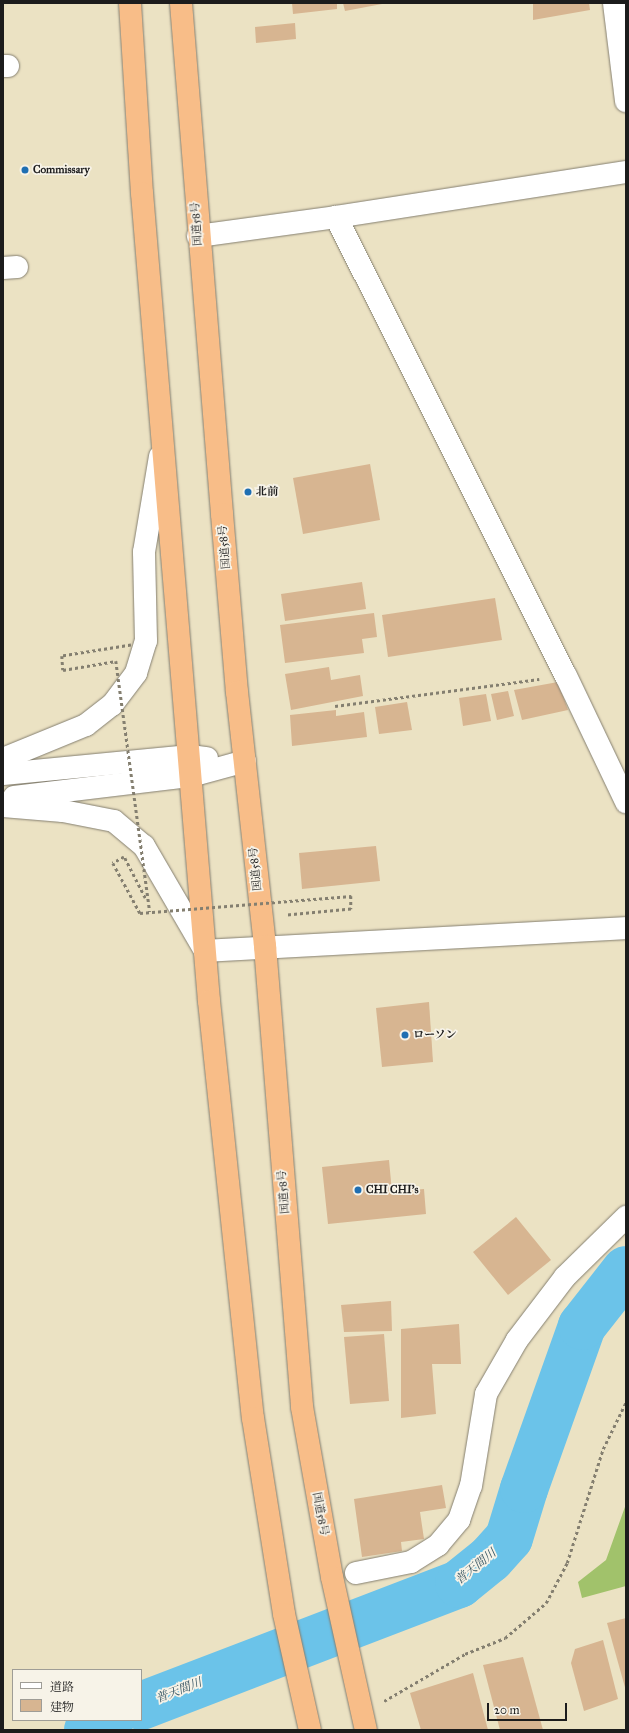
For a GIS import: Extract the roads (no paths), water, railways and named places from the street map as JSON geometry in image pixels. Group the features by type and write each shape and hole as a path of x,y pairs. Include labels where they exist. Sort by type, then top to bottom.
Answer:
{"highway":[{"path":"130,3 162,444 205,951 253,1418 284,1614 310,1730"},
{"name":"国道58号","path":"181,3 198,236 245,761 264,946 302,1407 336,1594 366,1730"}],"street":[{"path":"614,3 626,101"},
{"path":"198,236 336,217 626,172"},
{"path":"336,217 566,676 626,802"},
{"path":"3,759 86,725 112,705 136,673 146,641 144,552 162,444"},
{"path":"3,774 190,766 245,761"},
{"path":"3,798 190,766"},
{"path":"3,806 63,811 114,822 144,846 205,951 264,946 626,928"},
{"path":"356,1573 411,1562 438,1545 459,1520 471,1486 486,1394 517,1340 566,1277 626,1217"}],"waterway":[{"name":"普天間川","path":"142,1706 459,1584 490,1559 509,1538 524,1489 582,1326 626,1270"},
{"name":"普天間川","path":"88,1730 108,1721"}],"place":[{"name":"Commissary","path":"25,170"},
{"name":"北前","path":"248,492"},
{"name":"ローソン","path":"405,1035"},
{"name":"CHI CHI's","path":"358,1190"}]}
